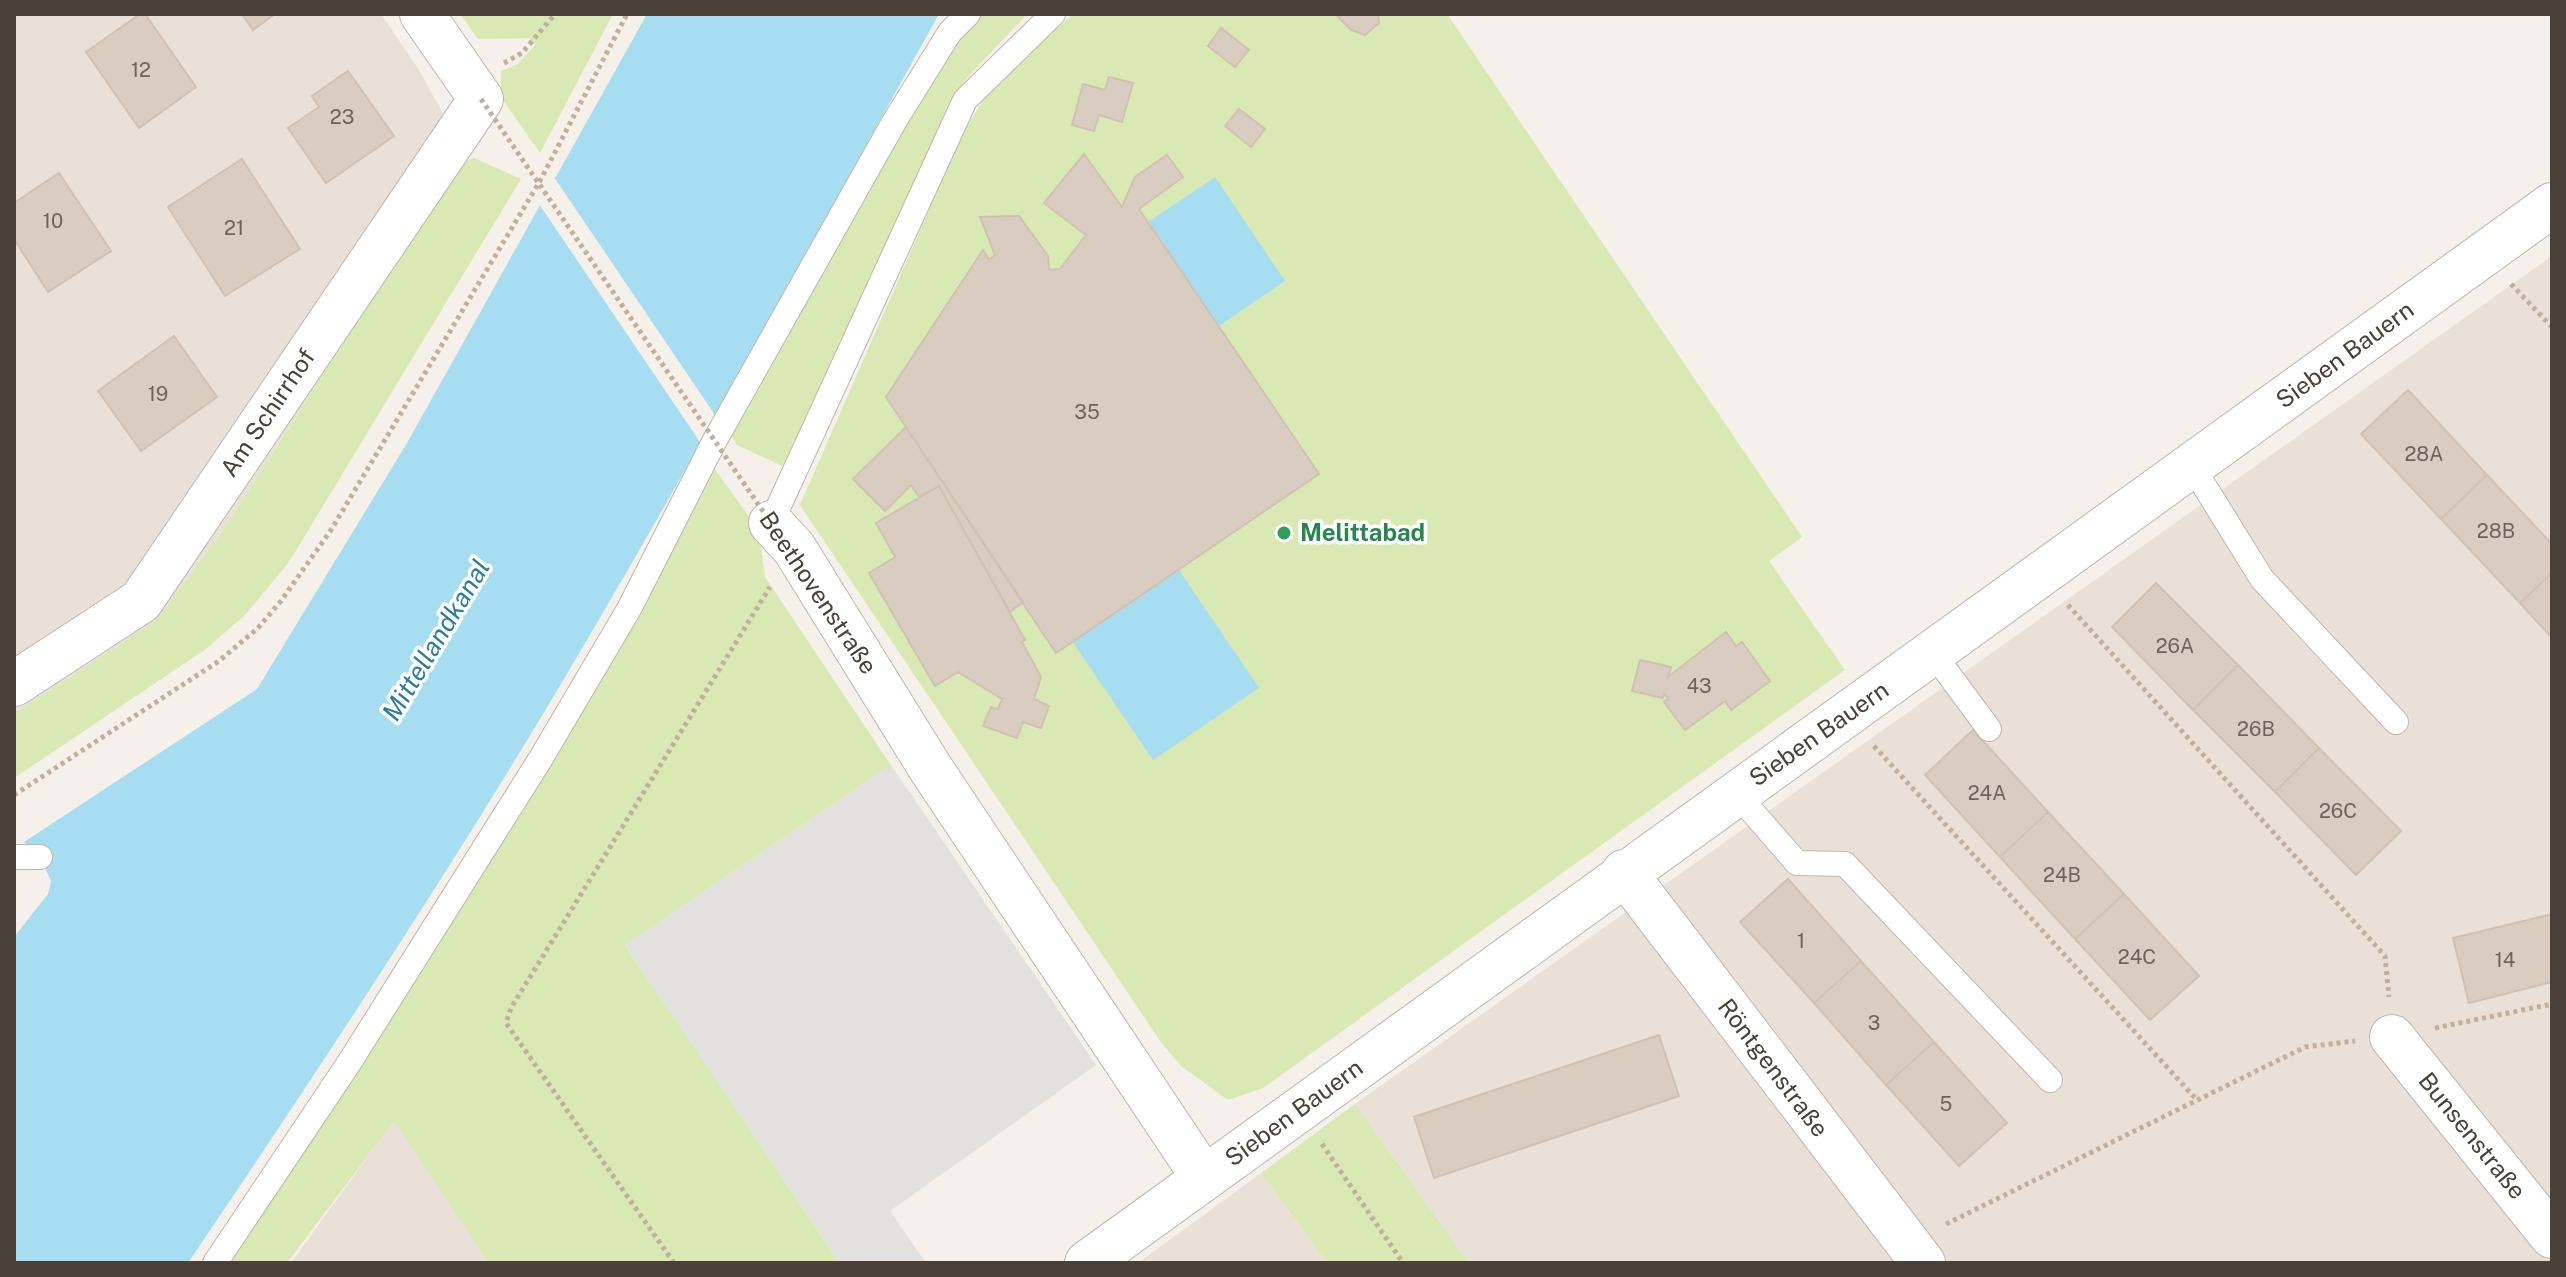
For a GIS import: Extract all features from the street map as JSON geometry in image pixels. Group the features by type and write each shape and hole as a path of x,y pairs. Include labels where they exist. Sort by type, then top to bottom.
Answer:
{"street":[{"path":"422,14 474,89"},
{"name":"Am Schirrhof","path":"14,684 141,601 474,89"},
{"name":"Sieben Bauern","path":"1087,1263 1624,872 1933,653 2552,205"},
{"name":"Beethovenstraße","path":"782,536 931,769 1204,1178"},
{"name":"Röntgenstraße","path":"1624,872 1915,1253"},
{"name":"Bunsenstraße","path":"2392,1037 2552,1236"}],"lane":[{"path":"215,1263 349,1063 541,758 629,609 715,440 894,122 950,32 968,14"},
{"path":"782,536 965,100 1053,14"},
{"path":"2192,466 2262,579 2396,722"},
{"path":"1933,653 1989,729"},
{"path":"1736,793 1797,863 1845,864 2050,1080"},
{"path":"14,857 40,857"}],"path":[{"path":"474,89 522,53 555,14"},
{"path":"14,795 219,661 258,628 289,592 331,530 540,181 627,14"},
{"name":"Beethovenstraße","path":"474,89 782,536"},
{"path":"2484,255 2552,327"},
{"path":"674,1263 506,1023 511,1008 782,536"},
{"path":"2041,575 2385,956 2392,1037"},
{"path":"1845,715 2197,1100"},
{"path":"1915,1253 2197,1100 2305,1047 2392,1037 2552,1004"},
{"path":"1299,1110 1403,1263"}],"shaded area":[{"path":"14,14 381,14 419,70 468,159 450,176 222,532 157,621 14,714"},
{"path":"2552,256 2552,1263 1469,1263 1355,1104"},
{"path":"891,765 1096,1065 890,1211 926,1263 840,1263 625,945"},
{"path":"394,1120 489,1263 291,1263"},
{"path":"1261,1173 1327,1263 1138,1263"}],"green space":[{"path":"460,14 613,14 540,153 501,97 501,71 518,64 535,45 529,38 478,39"},
{"path":"982,14 1027,14 966,79 950,102 785,467 737,445 730,434 901,127 956,38"},
{"name":"Melittabad","path":"1074,14 1447,14 1802,537 1769,561 1845,670 1263,1088 1228,1100 1181,1066 1161,1042 800,505 963,132 996,80"},
{"path":"474,158 521,179 289,562 245,615 206,649 14,778 14,714 157,620 222,532 450,176 458,165"},
{"path":"712,465 759,531 765,577 891,765 625,945 840,1263 489,1263 394,1121 287,1263 226,1263"},
{"path":"1355,1104 1469,1263 1327,1263 1261,1173"}],"water":[{"name":"Mittellandkanal","path":"647,14 939,14 683,474 523,747 442,878 188,1263 14,1263 14,937 48,894 51,881 40,857 24,842 257,689 407,443"},
{"path":"1215,177 1285,281 1219,326 1148,222"},
{"path":"1179,570 1259,688 1153,760 1072,641"}],"pier":[{"path":"554,177 717,418 702,445 539,204"}],"building":[{"path":"140,14 145,14 196,87 139,128 86,52"},
{"path":"242,14 275,14 253,30"},
{"path":"1335,14 1378,14 1379,23 1365,35 1351,30"},
{"path":"1221,28 1249,50 1235,67 1208,46"},
{"path":"348,71 394,136 326,183 288,128 319,107 312,96"},
{"path":"1109,77 1133,83 1122,122 1099,115 1094,131 1072,125 1083,84 1105,90"},
{"path":"1239,109 1265,129 1251,147 1225,126"},
{"path":"1084,154 1122,207 1135,177 1167,155 1183,177 1139,209 1319,474 1056,653 886,397 983,250 989,260 995,255 980,217 1019,216 1048,256 1049,270 1060,269 1086,235 1044,203"},
{"path":"242,159 300,249 225,296 168,207"},
{"path":"59,173 111,251 48,292 14,239 14,203"},
{"path":"174,336 217,397 141,451 98,391"},
{"path":"2408,390 2487,475 2441,519 2361,434"},
{"path":"906,427 1023,602 1010,612 939,486 919,497 911,485 885,511 853,479"},
{"path":"2487,475 2552,544 2552,573 2520,603 2441,519"},
{"path":"939,486 1025,640 1022,642 1041,677 1034,699 1049,706 1041,728 1023,722 1017,738 983,726 991,707 998,709 1002,699 958,672 935,686 869,573 895,557 876,523"},
{"path":"2552,573 2552,638 2520,603"},
{"path":"2156,583 2238,665 2193,710 2112,627"},
{"path":"1726,632 1736,646 1742,642 1770,681 1731,710 1725,701 1685,730 1664,702 1668,699 1664,693 1663,698 1632,691 1640,660 1671,667 1668,677"},
{"path":"2238,665 2319,748 2275,792 2193,710"},
{"path":"1973,730 2048,812 2000,857 1925,775"},
{"path":"2319,748 2401,831 2356,875 2275,792"},
{"path":"2048,812 2124,894 2075,939 2000,857"},
{"path":"1788,879 1861,961 1814,1003 1740,922"},
{"path":"2124,894 2199,976 2150,1020 2075,939"},
{"path":"2552,914 2552,982 2469,1003 2453,938"},
{"path":"1861,961 1934,1042 1886,1085 1814,1003"},
{"path":"1659,1035 1679,1096 1434,1178 1414,1117"},
{"path":"1934,1042 2007,1123 1959,1166 1886,1085"}],"place":[{"name":"Melittabad","path":"1284,533"}]}
